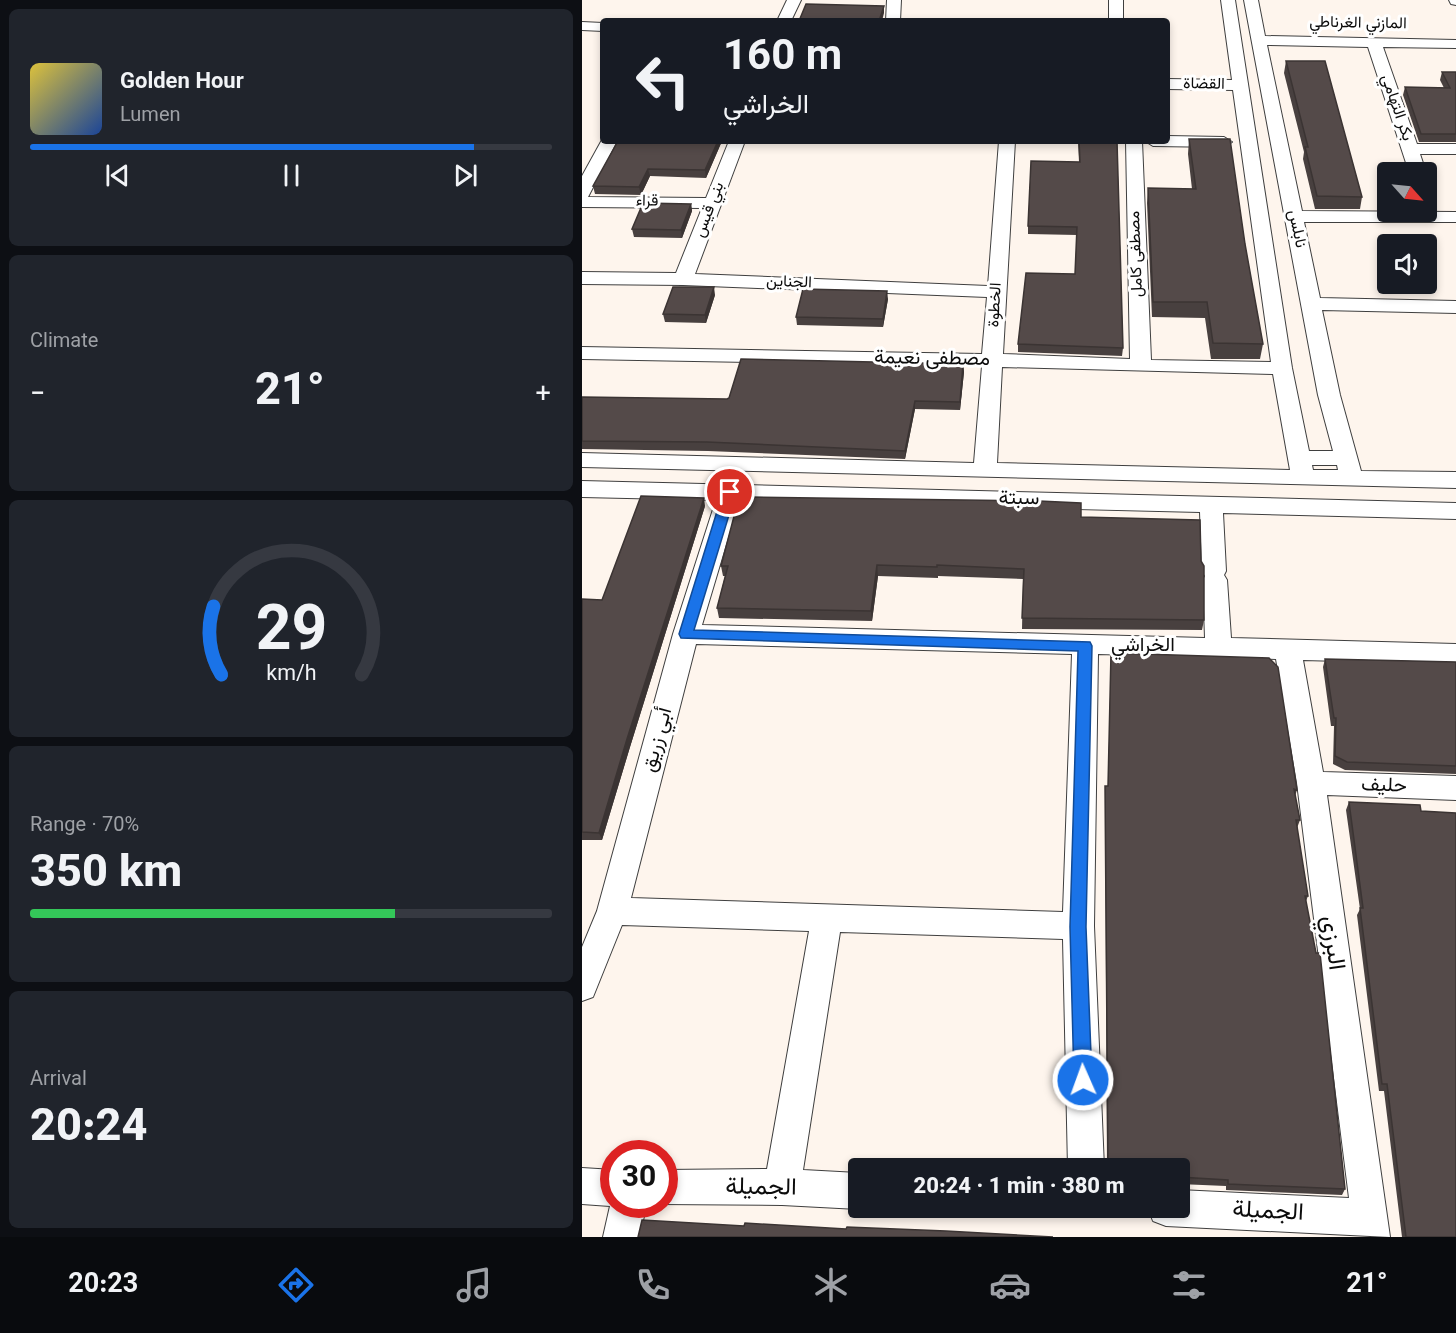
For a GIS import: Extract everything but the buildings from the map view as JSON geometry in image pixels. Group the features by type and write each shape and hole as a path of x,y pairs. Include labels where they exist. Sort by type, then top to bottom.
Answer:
{"street":[{"path":"785,18 794,0"},
{"path":"893,18 894,0"},
{"path":"1116,0 1116,18"},
{"name":"نابلس","path":"1228,0 1282,368 1302,467"},
{"name":"نابلس","path":"1251,0 1329,395 1348,468"},
{"path":"582,26 600,27"},
{"name":"المازني الغرناطي","path":"1258,40 1456,44"},
{"name":"بكر التهامي","path":"1374,43 1415,162"},
{"name":"القضاة","path":"1170,84 1241,85"},
{"path":"1170,141 1248,143"},
{"path":"582,193 607,144"},
{"name":"بني قيس","path":"683,279 736,144"},
{"name":"الخطوة","path":"985,470 1007,144"},
{"name":"مصطفى كامل","path":"1134,144 1141,366"},
{"path":"1411,148 1456,149"},
{"name":"قراء","path":"582,201 712,203"},
{"path":"1293,216 1377,217"},
{"path":"1437,217 1456,217"},
{"name":"الجناين","path":"582,278 683,279 996,292"},
{"path":"1314,313 1456,307"},
{"path":"1340,313 1456,321"},
{"name":"مصطفى نعيمة","path":"582,353 993,360 1141,366 1282,368"},
{"name":"سبتة","path":"582,460 1108,474 1302,467 1348,468 1456,480"},
{"path":"1107,501 1108,474"},
{"name":"سبتة","path":"582,489 1456,511"},
{"name":"أبي زريق","path":"583,982 612,911 686,634 730,492"},
{"path":"1211,505 1218,647"},
{"name":"الخراشي","path":"686,634 1456,654"},
{"path":"1085,646 1078,927 1086,1158"},
{"name":"البرزي","path":"1288,650 1311,783 1370,1227"},
{"name":"حليف","path":"1311,783 1456,788"},
{"path":"612,911 1078,927"},
{"path":"782,1187 827,918"},
{"path":"582,1186 600,1187"},
{"name":"الجميلة","path":"678,1188 782,1187 848,1190"},
{"name":"الجميلة","path":"1190,1210 1370,1227"},
{"path":"621,1237 626,1218"}],"route":[{"path":"730,492 686,634 1085,646 1078,927 1083,1080"}]}
